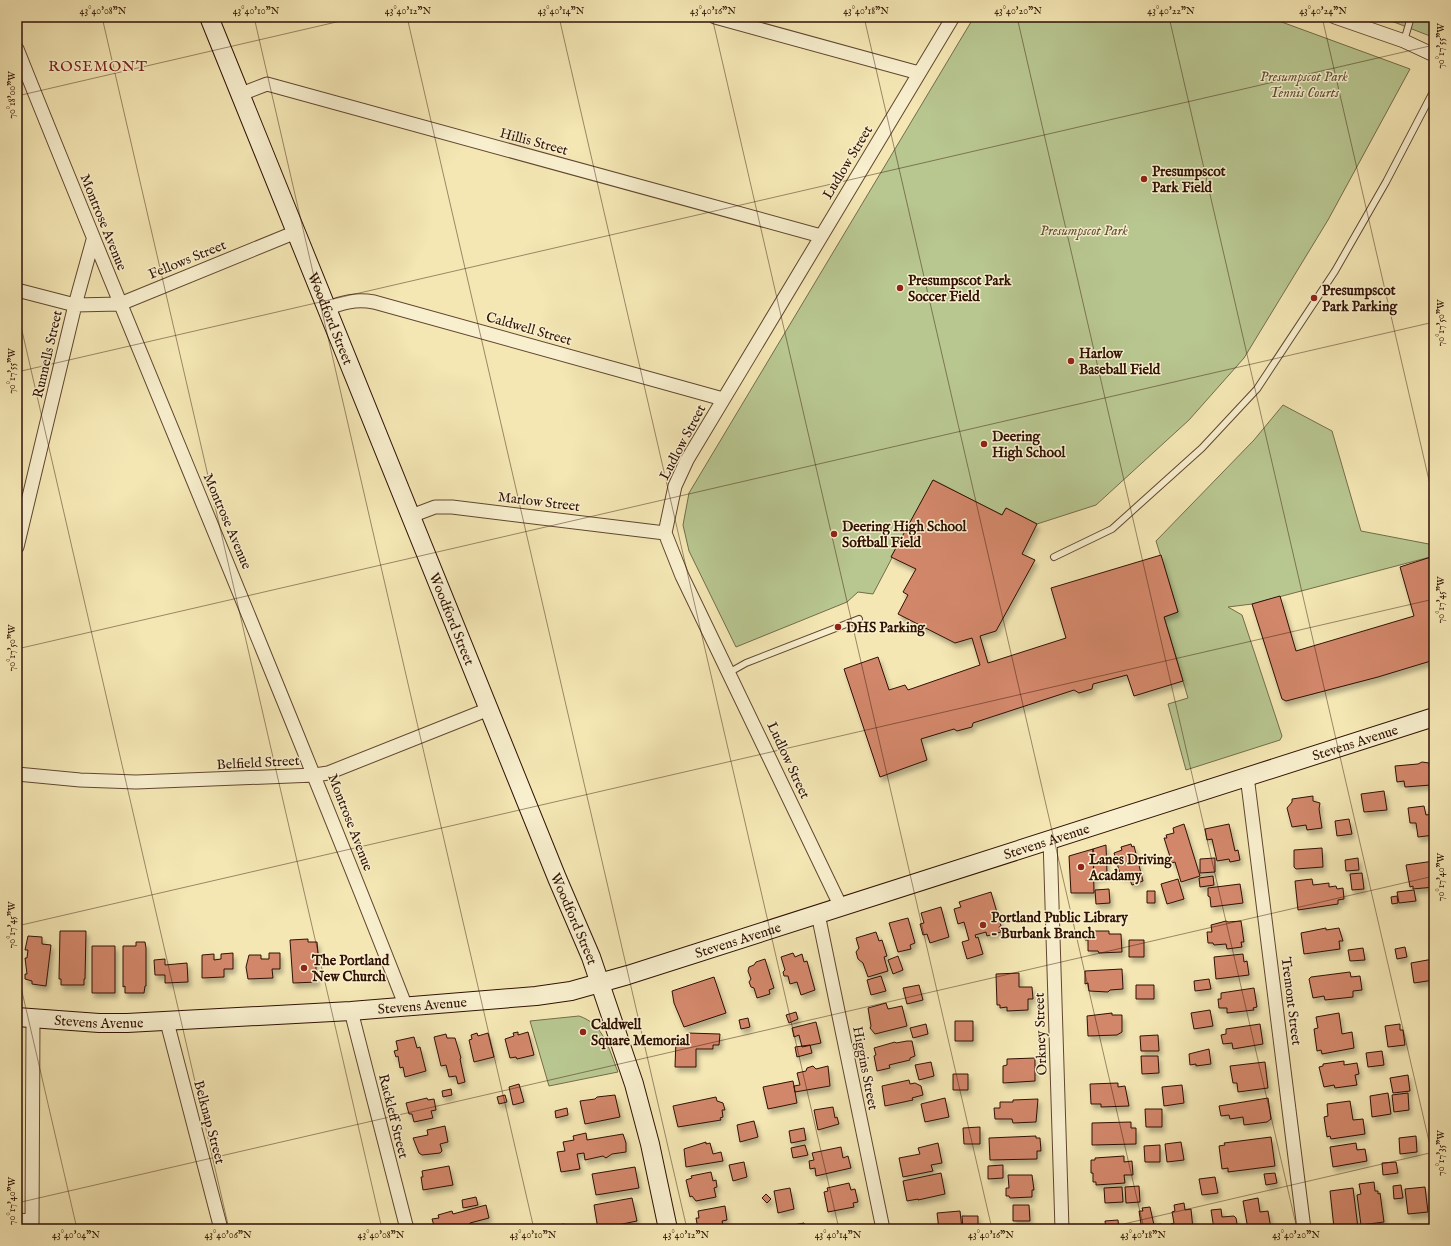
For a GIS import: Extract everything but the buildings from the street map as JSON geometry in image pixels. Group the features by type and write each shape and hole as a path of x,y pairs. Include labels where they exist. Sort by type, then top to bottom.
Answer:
{"main road":[{"name":"Woodford Street","path":"209,17 326,309 591,957 634,1084 650,1144 668,1229"},
{"name":"Stevens Avenue","path":"25,1018 98,1023 167,1022 406,1007 536,996 571,991 841,907 1050,838 1434,718"}],"street":[{"path":"715,17 919,73"},
{"name":"Ludlow Street","path":"841,907 730,672 682,576 665,532 675,486 722,399 953,17"},
{"path":"1335,17 1404,41 1434,55"},
{"name":"Montrose Avenue","path":"17,49 93,240 315,775 406,1007"},
{"name":"Hillis Street","path":"240,94 267,84 821,236"},
{"name":"Fellows Street","path":"17,290 75,305 120,304 296,232"},
{"name":"Runnells Street","path":"17,547 75,305 93,240"},
{"name":"Caldwell Street","path":"326,309 343,302 358,299 374,302 722,399"},
{"name":"Marlow Street","path":"411,516 435,507 452,507 665,532"},
{"name":"Belfield Street","path":"17,774 80,780 136,782 315,775 328,773 489,709"},
{"name":"Tremont Street","path":"1247,776 1304,1229"},
{"name":"Orkney Street","path":"1050,838 1062,1229"},
{"name":"Higgins Street","path":"818,914 883,1229"},
{"name":"Rackleff Street","path":"351,1011 407,1229"},
{"path":"17,1220 32,1225 25,1018"},
{"name":"Belknap Street","path":"167,1022 221,1229"}],"lane":[{"path":"1404,41 1412,17"},
{"path":"1054,557 1112,529 1202,448 1257,390 1335,272 1386,182 1434,90"},
{"path":"730,672 746,663 859,619"}],"green space":[{"name":"Presumpscot Park","path":"974,17 1268,17 1410,69 1328,220 1244,358 1189,420 1096,505 1037,524 1006,508 1002,515 933,480 873,594 858,592 847,602 736,647 689,551 683,525 689,493"},
{"path":"1381,17 1434,17 1434,37 1430,36"},
{"path":"1283,405 1332,431 1361,531 1434,545 1434,556 1252,604 1228,607 1242,615 1282,736 1280,740 1186,770 1168,704 1188,698 1164,617 1178,612 1156,541 1254,440"},
{"path":"579,1016 594,1025 600,1031 618,1072 549,1086 530,1021"}],"place":[{"name":"Presumpscot Park Field","path":"1144,179"},
{"name":"Presumpscot Park Soccer Field","path":"900,288"},
{"name":"Presumpscot Park Parking","path":"1314,298"},
{"name":"Harlow Baseball Field","path":"1071,361"},
{"name":"Deering High School","path":"984,444"},
{"name":"Deering High School Softball Field","path":"834,534"},
{"name":"DHS Parking","path":"838,627"},
{"name":"Lanes Driving Acadamy","path":"1081,867"},
{"name":"Portland Public Library - Burbank Branch","path":"983,925"},
{"name":"The Portland New Church","path":"304,968"},
{"name":"Caldwell Square Memorial","path":"583,1032"}],"district":[{"name":"ROSEMONT","path":"98,66"}],"park label":[{"name":"Presumpscot Park Tennis Courts","path":"1304,84"}]}
